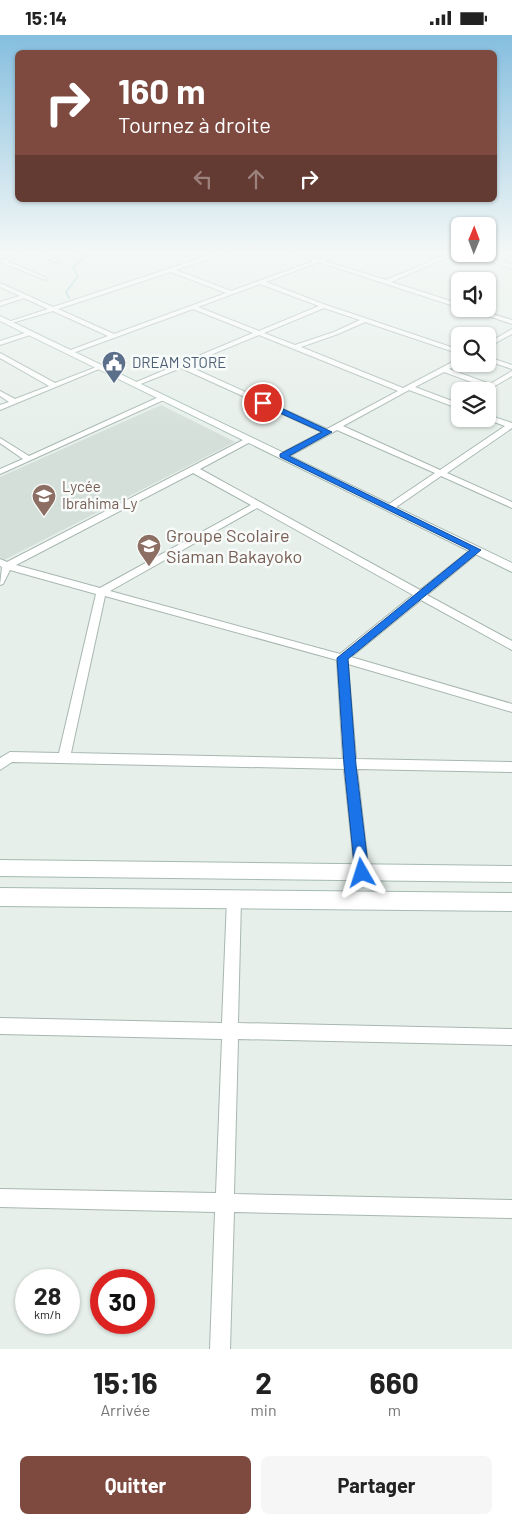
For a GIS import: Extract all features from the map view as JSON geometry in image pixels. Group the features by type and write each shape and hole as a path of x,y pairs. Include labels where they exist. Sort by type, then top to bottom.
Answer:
{"main road":[{"path":"4,321 512,567"},
{"path":"0,868 512,874"},
{"path":"0,897 512,902"}],"street":[{"path":"4,321 31,314"},
{"path":"65,314 114,336"},
{"path":"70,352 173,314"},
{"path":"210,314 293,348 451,403"},
{"path":"136,384 307,314"},
{"path":"347,314 451,349"},
{"path":"496,317 512,322"},
{"path":"293,348 365,320"},
{"path":"496,340 512,331"},
{"path":"0,343 31,333"},
{"path":"0,355 55,386"},
{"path":"496,362 512,367"},
{"path":"283,456 451,365"},
{"path":"182,366 328,432"},
{"path":"0,408 101,367"},
{"path":"443,369 479,382"},
{"path":"496,382 512,373"},
{"path":"0,393 15,402"},
{"path":"0,472 164,398"},
{"path":"496,420 512,426"},
{"path":"389,507 512,426"},
{"path":"338,427 512,505"},
{"path":"0,440 29,459"},
{"path":"3,564 250,440"},
{"path":"193,469 512,647"},
{"path":"64,757 101,592 256,505"},
{"path":"342,658 476,550"},
{"path":"0,582 3,564"},
{"path":"3,564 342,658 512,708"},
{"path":"342,658 350,765 362,873"},
{"path":"0,765 10,757 64,757 350,765 512,767"},
{"path":"220,1349 234,899"},
{"path":"0,1026 512,1037"},
{"path":"0,1198 512,1209"}],"shaded area":[{"name":"Lycée Ibrahima Ly","path":"161,405 235,442 4,560 0,557 0,477"}],"place":[{"name":"DREAM STORE","path":"114,384"},
{"name":"Lycée Ibrahima Ly","path":"44,517"},
{"name":"Groupe Scolaire Siaman Bakayoko","path":"149,567"}],"route":[{"path":"263,403 328,432 283,456 476,550 342,658 350,765 362,873"}]}
